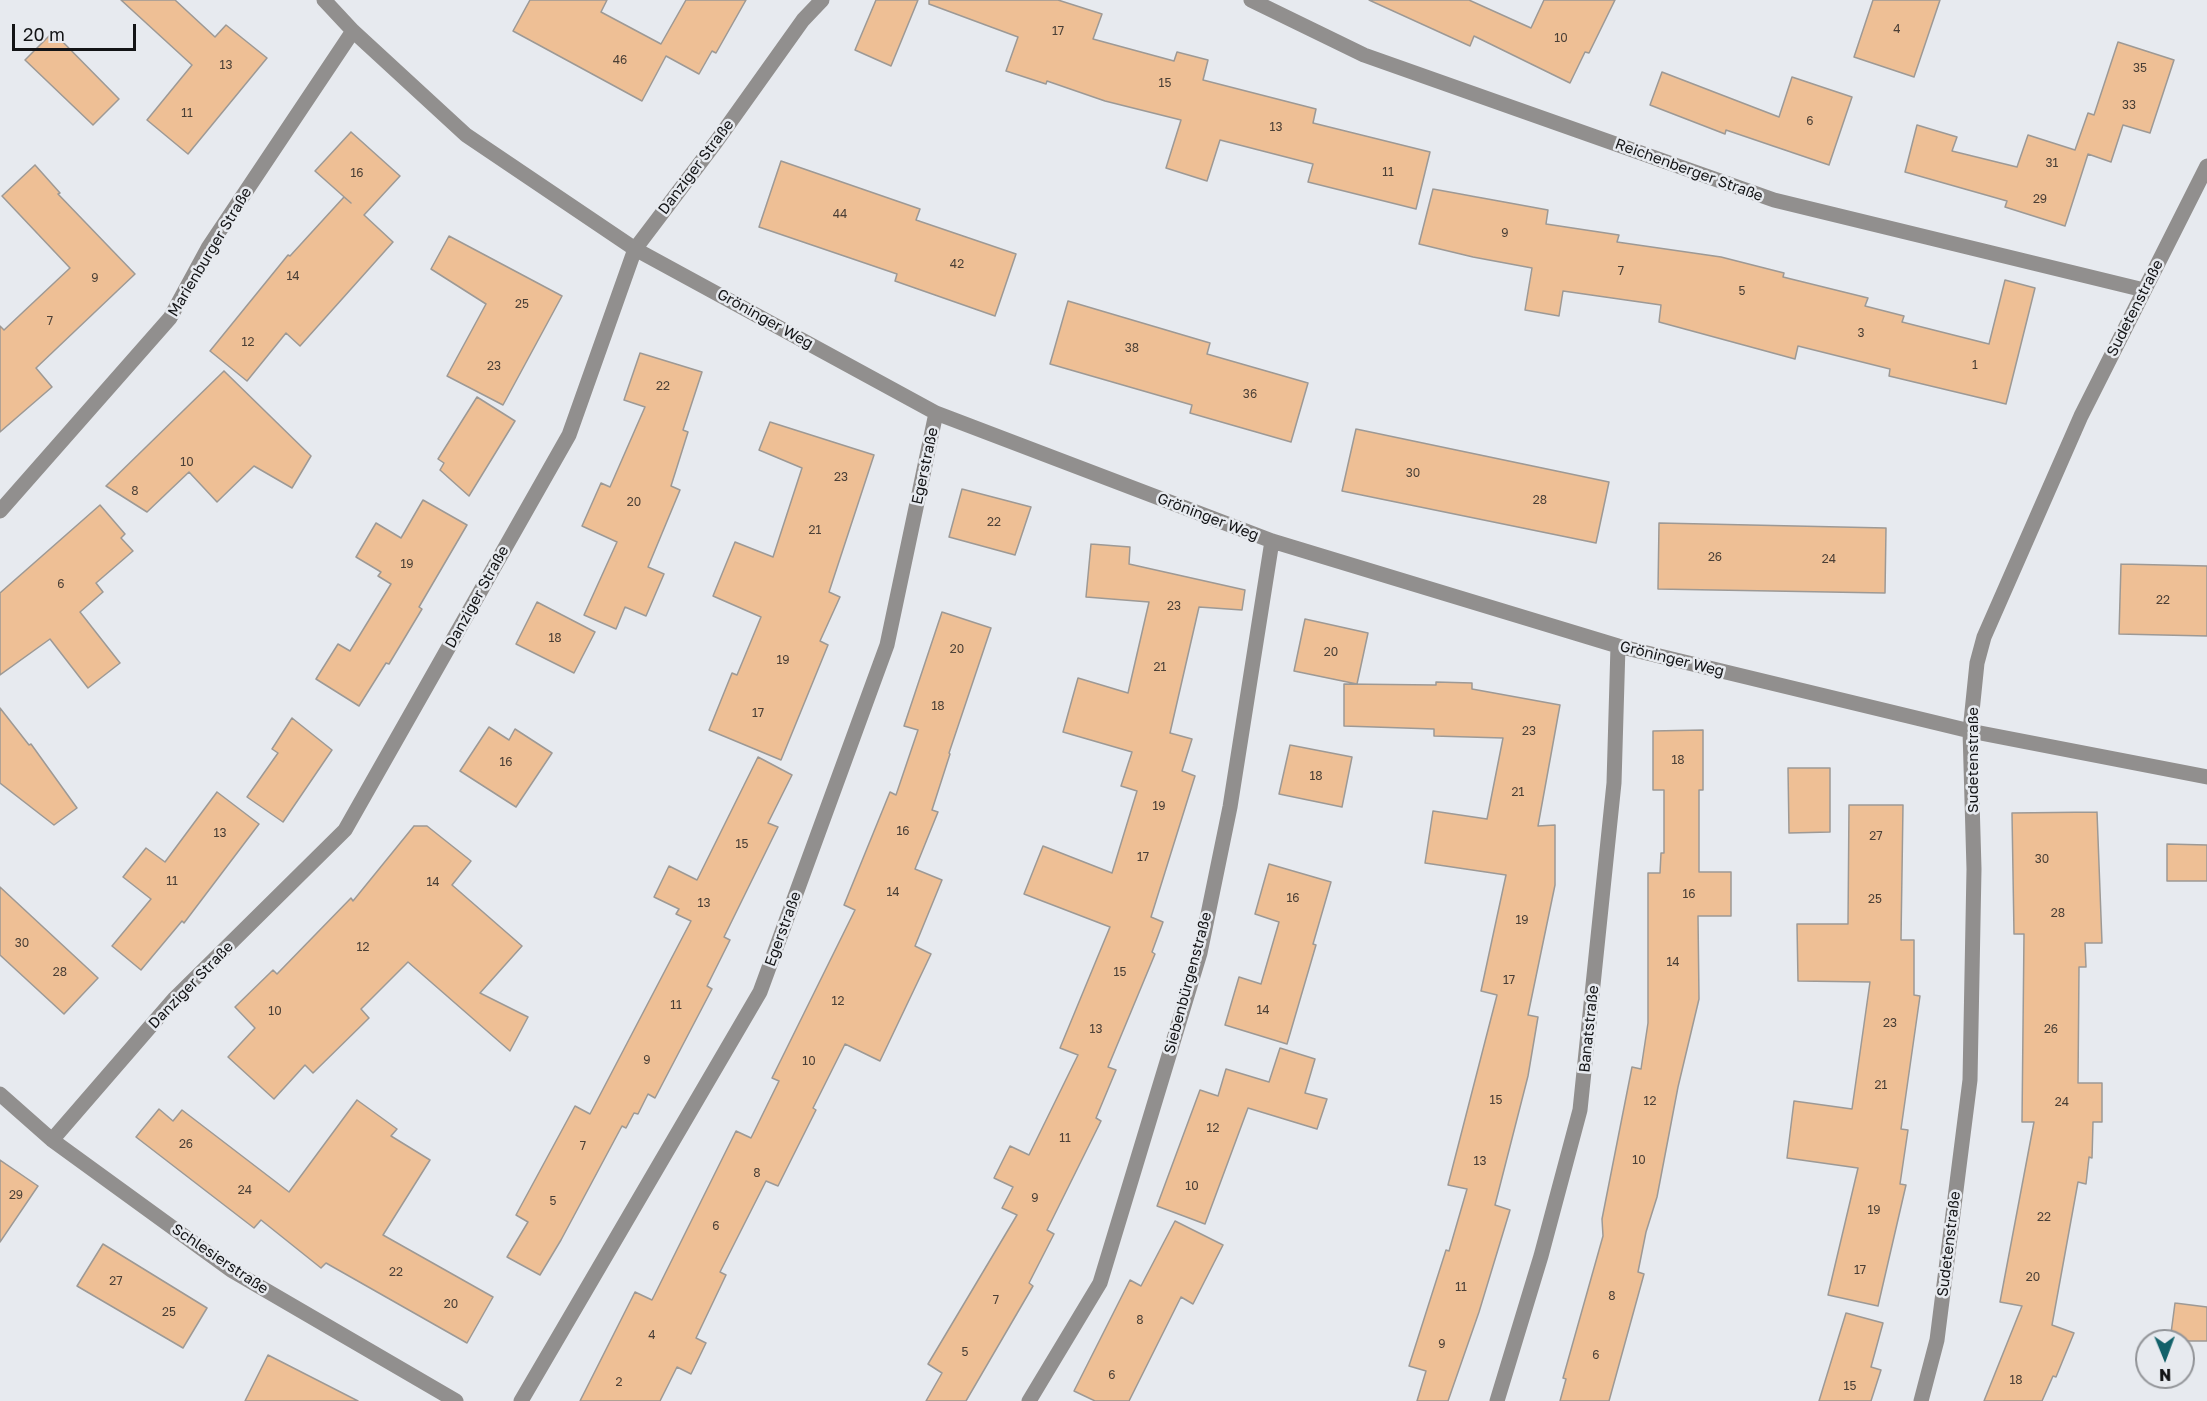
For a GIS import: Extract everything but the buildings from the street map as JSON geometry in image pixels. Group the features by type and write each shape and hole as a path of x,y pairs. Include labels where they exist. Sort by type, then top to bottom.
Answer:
{"street":[{"name":"Gröninger Weg","path":"324,0 353,31 466,135 634,249 936,413 1272,542 1618,646 1970,731 2207,777"},
{"name":"Danziger Straße","path":"52,1140 175,998 345,830 569,435 634,249 716,142 803,20 822,0"},
{"name":"Reichenberger Straße","path":"1251,0 1364,55 1774,200 2144,290"},
{"name":"Marienburger Straße","path":"0,511 170,318 208,248 353,31"},
{"name":"Sudetenstraße","path":"1921,1401 1936,1340 1970,1080 1974,869 1970,731 1977,663 1984,637 2081,416 2207,166"},
{"name":"Egerstraße","path":"521,1401 760,992 887,645 936,413"},
{"name":"Siebenbürgenstraße","path":"1029,1401 1100,1283 1200,953 1230,807 1272,542"},
{"name":"Banatstraße","path":"1497,1401 1541,1256 1581,1110 1614,783 1618,646"},
{"name":"Schlesierstraße","path":"0,1094 52,1140 231,1270 456,1401"}]}
